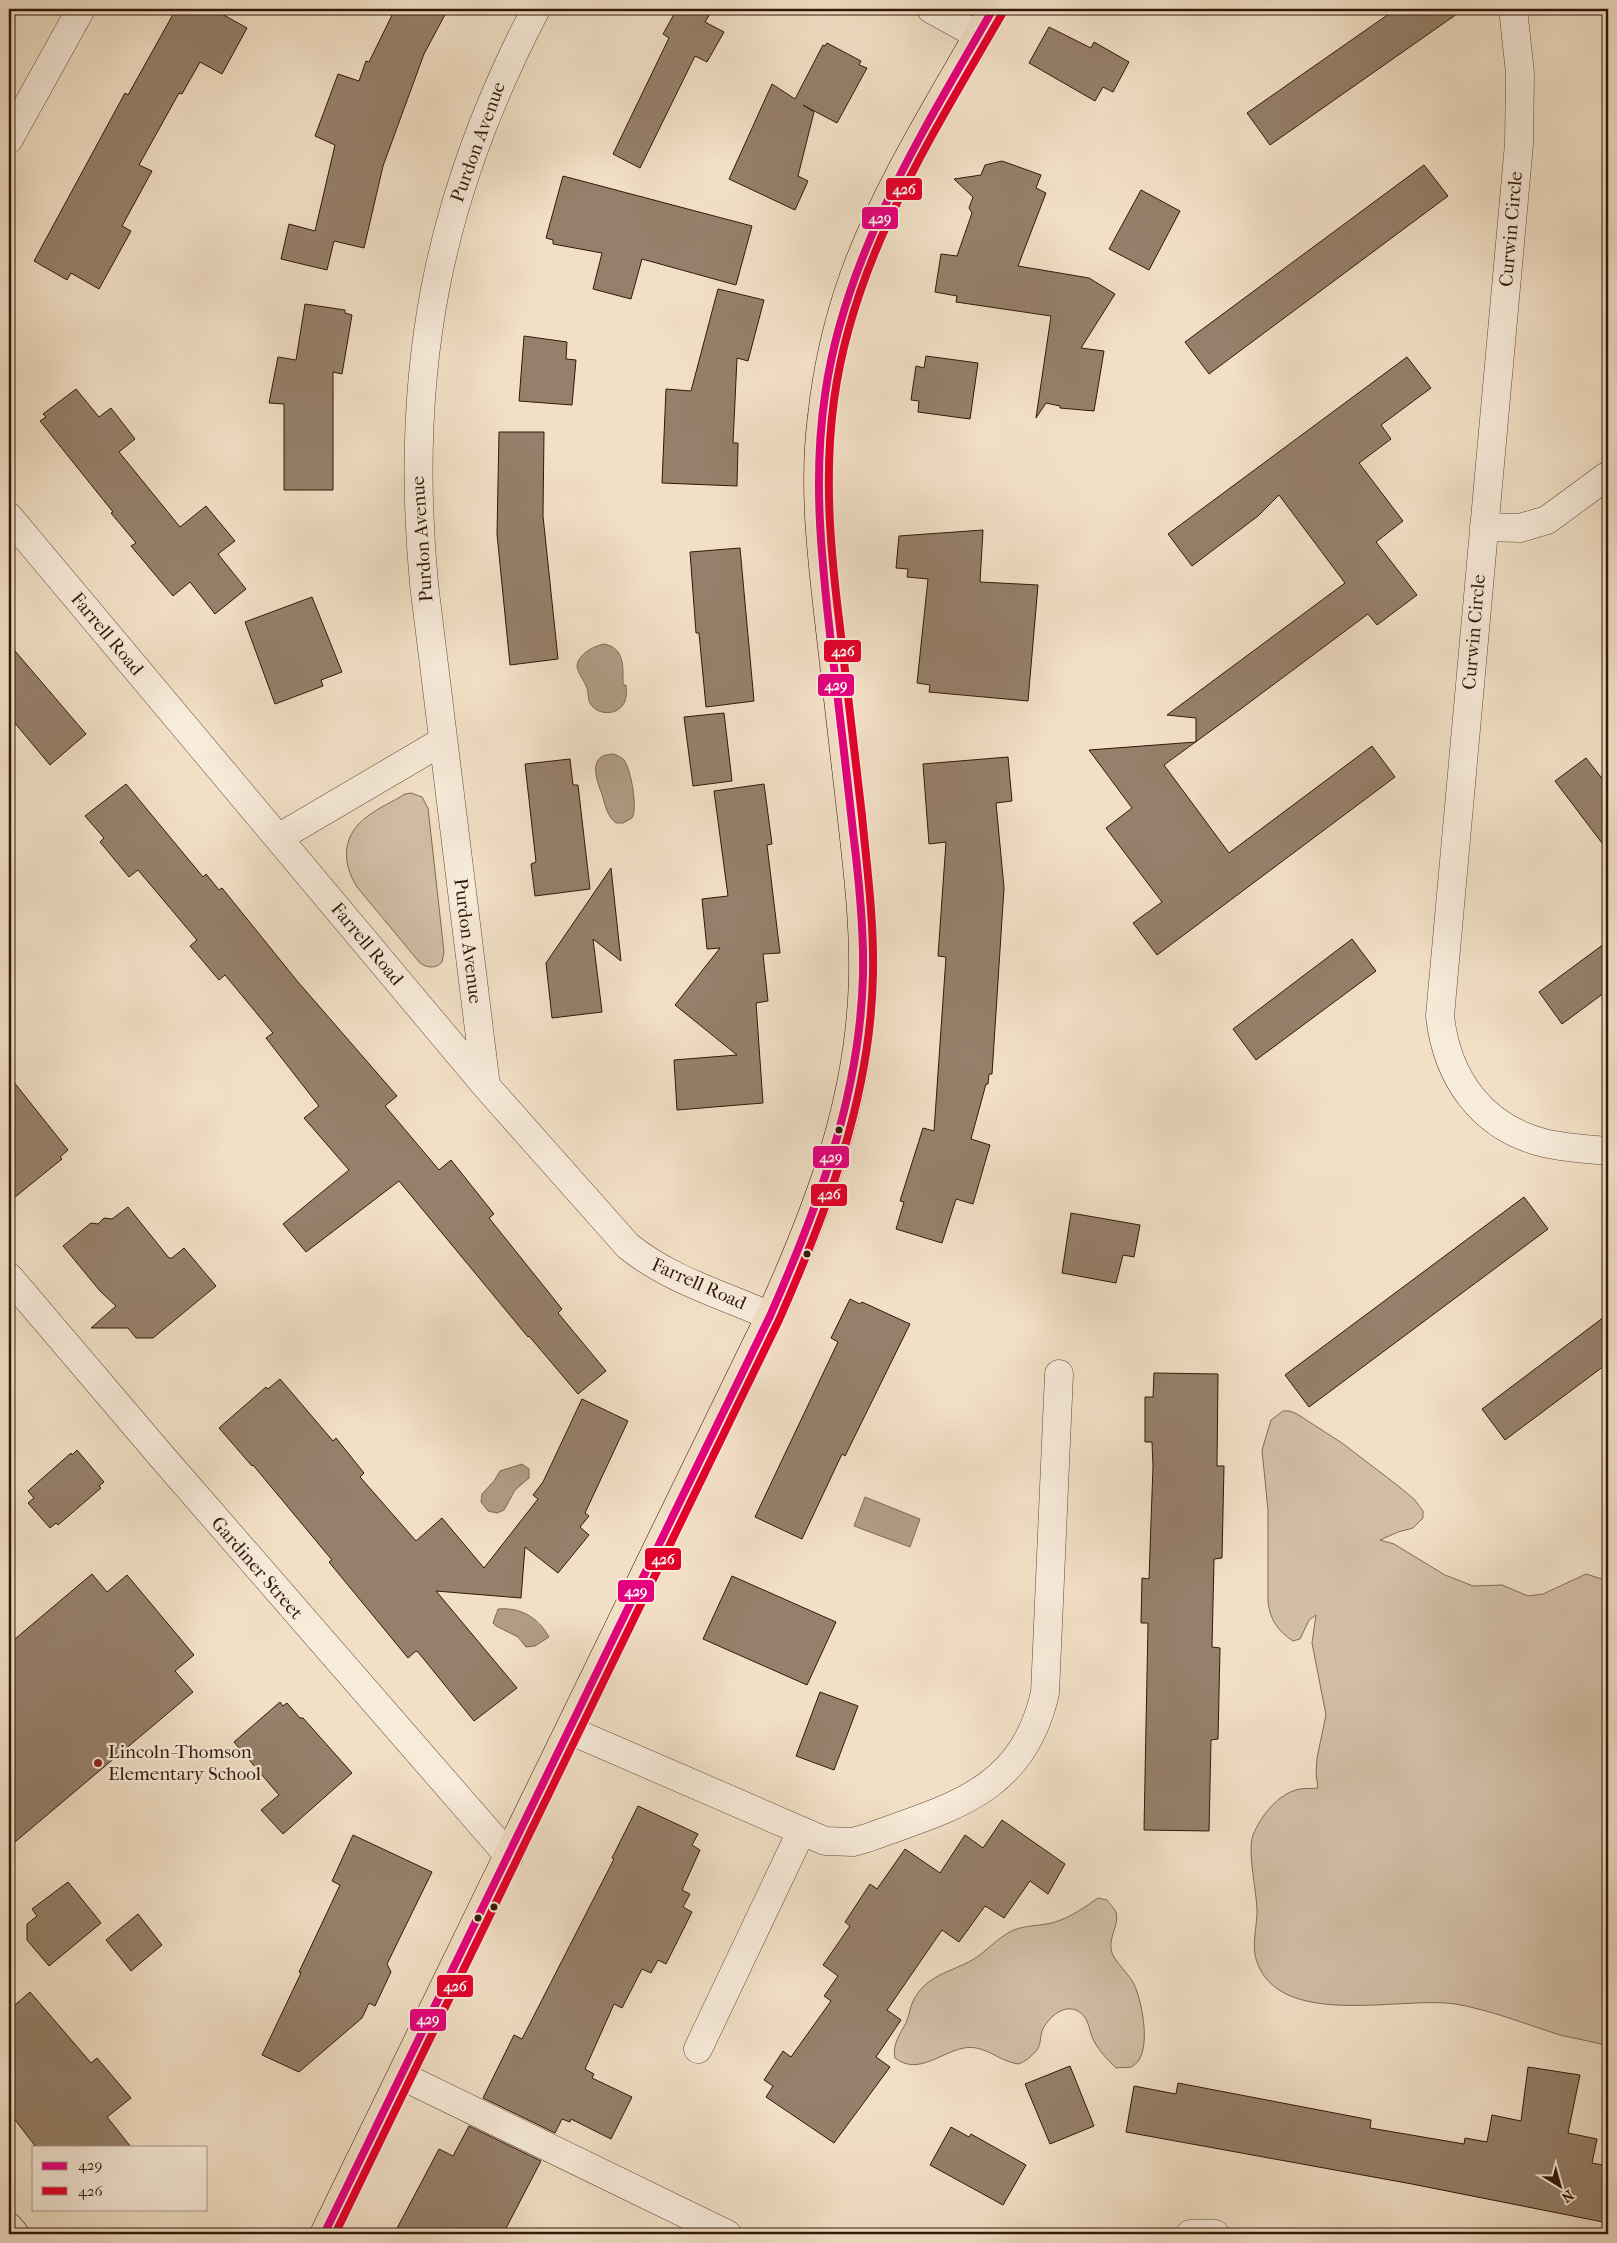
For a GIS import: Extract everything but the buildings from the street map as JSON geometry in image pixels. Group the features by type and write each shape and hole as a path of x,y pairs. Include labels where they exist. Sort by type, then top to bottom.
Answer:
{"main road":[{"path":"324,2234 770,1316 805,1239 834,1156 852,1083 862,1008 863,974 859,888 819,526 818,454 827,382 842,311 867,244 898,178 993,9"},
{"path":"9,2227 15,2234"}],"street":[{"path":"9,139 81,9"},
{"name":"Purdon Avenue","path":"486,1086 419,530 418,430 423,366 439,268 454,206 491,103 536,9"},
{"path":"931,9 978,35"},
{"name":"Curwin Circle","path":"1513,9 1520,73 1520,128 1440,997 1442,1036 1447,1055 1465,1089 1477,1104 1507,1128 1543,1142 1608,1151"},
{"path":"1484,527 1520,528 1547,520 1607,476"},
{"name":"Farrell Road","path":"9,517 486,1086 622,1239 642,1258 666,1271 770,1316"},
{"path":"278,838 444,741"},
{"name":"Gardiner Street","path":"9,1277 169,1466 508,1856"},
{"path":"569,1730 824,1841 853,1842 948,1809 983,1790 1012,1764 1033,1731 1040,1712 1047,1673 1059,1374"},
{"path":"698,2049 801,1832"},
{"path":"402,2076 727,2234"},
{"path":"1190,2234 1215,2234"}],"shaded area":[{"path":"604,644 611,646 619,654 623,665 623,685 626,685 626,695 621,707 607,713 597,710 590,704 587,688 577,666 583,654"},
{"path":"614,754 623,759 627,765 633,789 634,813 632,818 623,823 616,823 608,814 596,775 597,763 600,758 605,755"},
{"path":"411,793 422,797 428,808 444,952 442,962 434,967 428,967 420,963 357,887 348,868 347,849 349,840 359,823 377,810 405,794"},
{"path":"1283,1411 1297,1414 1342,1443 1414,1499 1423,1511 1423,1518 1413,1528 1380,1540 1394,1544 1445,1575 1473,1586 1502,1585 1528,1596 1543,1594 1586,1574 1608,1581 1608,2046 1560,2035 1495,2014 1455,2004 1348,2005 1320,2003 1294,1997 1273,1986 1259,1967 1254,1946 1257,1903 1251,1842 1261,1820 1271,1806 1284,1795 1300,1789 1318,1788 1316,1774 1317,1758 1326,1715 1312,1643 1316,1615 1309,1620 1300,1639 1293,1641 1276,1625 1268,1602 1268,1510 1262,1450 1271,1420"},
{"path":"522,1464 529,1469 529,1478 515,1490 504,1510 497,1513 488,1511 481,1502 482,1494 500,1471"},
{"path":"865,1497 920,1519 910,1547 854,1526"},
{"path":"498,1609 514,1610 528,1615 545,1630 549,1637 535,1646 526,1647 518,1637 493,1623"},
{"path":"1098,1898 1107,1900 1116,1912 1117,1917 1111,1942 1112,1953 1134,1984 1143,2015 1144,2041 1142,2052 1138,2061 1131,2067 1116,2068 1096,2045 1084,2016 1075,2010 1069,2009 1058,2012 1053,2016 1042,2031 1037,2050 1019,2064 972,2047 955,2050 921,2064 912,2065 895,2058 894,2053 899,2035 906,2023 913,2001 925,1985 940,1975 974,1959 1009,1933 1019,1928 1061,1920"}],"transit line":[{"name":"429","path":"324,2234 770,1316 820,1192 833,1150 854,1064 860,1020 863,957 859,885 821,545 819,455 825,395 835,343 850,292 868,243 914,148 993,9"},
{"name":"426","path":"335,2234 779,1320 814,1236 844,1151 864,1064 870,1019 873,953 866,855 836,592 829,510 829,455 834,400 844,348 858,297 877,248 898,200 948,106 1002,14"}],"place":[{"name":"Lincoln-Thomson Elementary School","path":"98,1763"}]}
